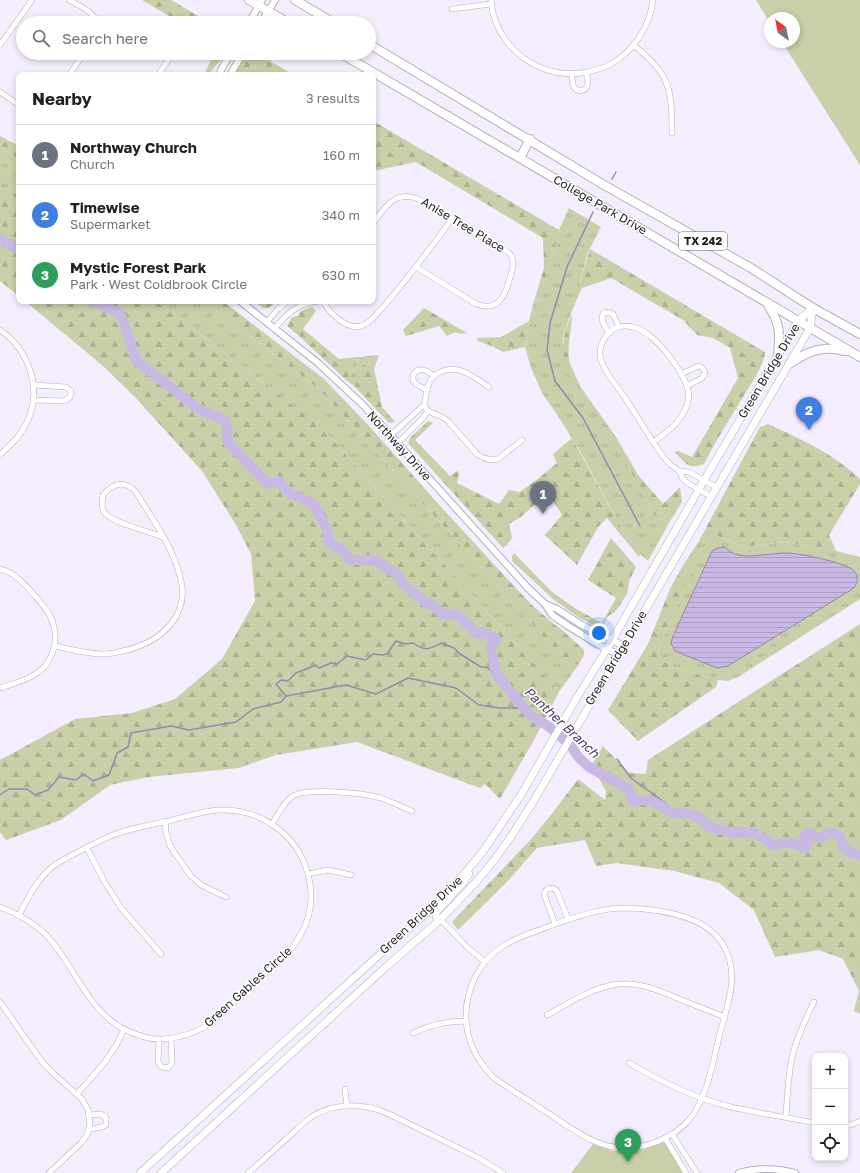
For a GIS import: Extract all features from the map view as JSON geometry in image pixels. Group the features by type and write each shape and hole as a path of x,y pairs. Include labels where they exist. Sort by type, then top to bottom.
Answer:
{"main road":[{"path":"249,0 260,3 268,11 277,16"},
{"path":"295,0 322,16"},
{"name":"College Park Drive","path":"376,48 604,184 751,268 813,308 860,334"},
{"name":"College Park Drive","path":"352,60 373,72"},
{"name":"College Park Drive","path":"376,74 860,357"},
{"path":"520,158 530,139"},
{"path":"767,303 778,325 780,336 778,356"},
{"name":"Green Bridge Drive","path":"140,1173 430,910 466,872 484,850 499,830 521,795 798,321 813,308"},
{"name":"Green Bridge Drive","path":"161,1173 387,966 440,920 477,881 495,859 533,802 810,328 813,308"},
{"path":"789,364 814,350 825,348 850,352"},
{"path":"748,407 761,411"},
{"path":"440,920 436,917 436,912 462,884 484,850"}],"street":[{"path":"21,16 32,0"},
{"path":"69,0 90,12 93,16"},
{"path":"265,16 274,0"},
{"path":"452,9 491,2 498,26 515,51 533,65 558,73 571,74 604,68 624,55 633,45 648,22 653,0"},
{"path":"253,16 260,3"},
{"path":"0,45 16,22"},
{"path":"633,45 646,54 655,64 661,72 670,91 672,133"},
{"path":"71,72 79,60"},
{"path":"160,72 168,60"},
{"path":"221,72 227,60"},
{"path":"232,72 239,60"},
{"path":"571,74 574,86 577,90 581,91 588,85 586,72"},
{"path":"0,92 16,103"},
{"name":"Anise Tree Place","path":"376,219 390,202 404,196 418,199 508,252 512,258 513,266 506,291 502,298 491,306 476,304 416,267"},
{"path":"325,304 329,310 347,325 352,327 362,326 371,320 392,297 452,219"},
{"name":"Northway Drive","path":"244,304 318,363 363,405 522,582 545,604 552,615 619,656"},
{"path":"267,322 284,304"},
{"path":"275,328 287,314 305,304"},
{"path":"609,333 602,321 604,313 608,312 613,314 619,327"},
{"path":"654,442 664,435 683,413 688,401 687,386 681,374 661,346 651,336 631,326 619,327 605,337 600,350 601,361 607,372 664,457 679,471 683,479 711,496"},
{"path":"0,330 15,343 24,355 31,370 34,385 30,415 23,430 0,456"},
{"path":"681,374 698,366 702,367 704,370 705,373 702,378 687,386"},
{"path":"390,436 424,405 429,382 434,376 446,369 458,369 489,387"},
{"path":"427,390 416,383 413,375 417,371 423,370 434,376"},
{"path":"33,400 64,401 70,397 71,391 66,387 34,385"},
{"path":"424,405 428,411 435,413 448,421 477,454 488,460 498,459 522,440"},
{"path":"397,444 428,411"},
{"path":"679,471 689,472 716,487"},
{"path":"54,646 96,654 119,652 145,644 158,636 168,628 176,618 180,608 182,596 181,577 176,562 169,546 136,492 129,486 120,484 109,488 102,495 104,512 112,520 163,537"},
{"path":"0,570 20,579 50,614 55,632 52,654 41,670 30,677 0,688"},
{"name":"Northway Drive","path":"545,604 557,609 582,625 624,646"},
{"path":"272,824 290,799 296,795 308,792 362,794 380,798 412,811"},
{"name":"Green Gables Circle","path":"0,907 19,915 36,926 49,939 57,948 92,1002 112,1022 143,1037 159,1039 188,1034 200,1030 213,1022 286,955 304,930 310,910 311,896 308,874 304,861 293,843 283,832 272,824 251,814 232,810 214,811 124,831 108,837 56,864 49,869 38,882 19,915"},
{"path":"165,822 170,846 190,874 201,885 226,897"},
{"path":"87,848 104,881 121,908 161,954"},
{"path":"308,874 328,870 352,875"},
{"path":"555,924 544,894 549,888 553,888 557,891 568,919"},
{"path":"626,908 655,910 689,918 702,924 722,942 731,961 733,974 732,987 702,1098 694,1114 684,1125 658,1142 643,1146 622,1148 601,1144 582,1135 501,1083 488,1072 474,1052 468,1035 466,1007 469,991 476,975 492,954 505,944 555,924 597,910 626,908"},
{"path":"440,920 467,947 485,962"},
{"path":"547,1015 592,991 608,986 625,984 656,989 725,1017"},
{"path":"0,1002 44,1064 82,1099 86,1104 90,1115 90,1129 88,1135 48,1173"},
{"path":"786,1117 793,1054 804,1022 814,1002"},
{"path":"413,1033 436,1024 466,1020"},
{"path":"77,1094 105,1062 117,1044 124,1029"},
{"path":"159,1039 158,1060 162,1067 168,1068 172,1063 171,1038"},
{"path":"628,1063 669,1085 702,1098 734,1107 812,1121"},
{"path":"345,1088 347,1106"},
{"path":"248,1173 312,1116 332,1108 347,1106 367,1107 381,1110 477,1157 503,1173"},
{"path":"90,1115 101,1114 106,1118 106,1125 90,1129"},
{"path":"848,1125 860,1121"},
{"path":"672,1134 696,1173"},
{"path":"665,1138 686,1173"},
{"path":"739,1173 766,1170 795,1173"}],"green space":[{"path":"142,0 171,0 198,16 169,16"},
{"path":"756,0 860,0 860,165 786,48 800,48 800,12 764,13"},
{"path":"211,60 220,60 211,72 205,72"},
{"path":"244,60 268,60 289,72 236,72"},
{"path":"376,123 559,230 540,300 534,301 544,268 543,238 416,162 376,170"},
{"path":"0,136 16,144 16,158 0,146"},
{"path":"0,146 16,158 16,194 0,181"},
{"path":"0,181 16,194 16,294 0,281"},
{"path":"569,208 601,227 588,252 579,285 582,288 573,308 563,340 564,353 570,376 576,377 580,386 616,437 630,461 627,465 655,516 669,523 648,561 628,540 580,451 542,393 531,368 525,347 534,301 540,300 559,230"},
{"path":"590,249 765,352 759,371 704,464 699,466 691,466 675,452 678,451 692,457 738,378 730,348 713,338 697,335 683,320 611,278 582,288 579,285"},
{"path":"29,304 160,304 319,425 559,692 500,799 485,784 480,788 357,742 276,755 238,768 149,777 110,785 61,820 6,840 0,832 0,760 75,719 132,713 175,699 222,659 255,601 251,554 236,525 202,471 134,396 103,366"},
{"path":"160,304 208,304 319,389 569,664 579,664 559,692 319,425"},
{"path":"208,304 227,304 324,379 370,427 432,497 533,606 584,650 584,655 579,664 569,664 319,389"},
{"path":"258,304 274,304 268,308 263,308"},
{"path":"312,307 316,311 303,329 339,359 357,357 356,365 349,378 345,379 287,326 292,317 298,316 301,311"},
{"path":"424,308 467,333 461,334 455,332 447,336 439,326 406,336 403,330"},
{"path":"572,314 569,359 576,377 570,376 565,365 563,355 564,337"},
{"path":"529,321 525,347 503,352 478,341 476,338 501,337"},
{"path":"379,355 374,369 382,407 395,422 389,423 354,386 368,368 361,360 361,357"},
{"path":"357,357 361,357 361,360 369,368 354,386 345,379 349,378 356,365"},
{"path":"428,421 433,423 415,440 450,476 457,471 459,473 457,483 499,504 509,490 520,492 557,463 553,454 572,438 628,540 641,551 639,557 607,518 598,527 577,565 545,535 562,515 554,502 553,496 547,493 521,517 509,524 512,538 503,548 408,443 410,438"},
{"path":"768,424 805,441 839,462 860,479 860,484 829,535 836,551 785,542 744,547 715,535 710,542 699,541 760,427"},
{"path":"630,461 638,475 663,504 680,487 682,502 669,523 655,516 627,465"},
{"path":"714,535 744,547 785,542 860,557 860,599 738,677 728,681 718,680 676,668 661,660 657,653 691,572 682,567 699,541 709,542"},
{"path":"611,538 636,567 630,579 627,594 615,612 608,616 601,629 578,617 553,599 512,561 512,556 514,553 552,592 576,609 602,623 616,598 588,580"},
{"path":"682,567 691,572 657,653 661,660 676,668 718,680 716,687 638,741 608,710 648,644 670,589"},
{"path":"860,624 860,1014 854,1011 859,991 843,959 819,950 775,957 754,910 719,883 674,871 617,863 596,866 585,840 537,848 506,883 458,930 452,922 533,837 578,779 605,800 606,791 591,765 603,746 629,773 646,774 648,760"},
{"path":"665,1142 683,1173 571,1173 593,1144 612,1151 639,1151"}],"shaded area":[{"path":"724,547 734,554 743,556 787,553 822,559 850,568 856,573 857,582 854,588 728,666 717,668 675,651 671,643 712,551"}],"waterway":[{"path":"612,179 616,172"},
{"path":"593,212 567,267 550,323 547,350 555,381 583,418 640,526"},
{"name":"Panther Branch","path":"0,238 16,249"},
{"name":"Panther Branch","path":"99,304 120,313 137,361 197,408 226,421 228,442 268,484 279,481 289,493 313,503 327,529 329,542 343,551 350,560 375,560 398,575 403,584 425,602 433,605 442,614 458,615 478,634 482,632 496,639 491,647 496,674 530,715 548,726 561,737 589,767 629,789 631,798 634,802 642,800 652,801 674,813 692,814 703,820 707,826 733,833 755,833 774,845 791,843 805,848 807,845 804,836 807,833 810,833 815,837 822,838 829,833 834,833 841,838 843,847 847,851 860,856"},
{"path":"0,795 9,789 27,789 35,795 48,790 59,777 76,780 84,774 93,781 109,775 117,753 128,747 131,733 171,726 189,730 236,722 253,709 281,702 286,696 276,684 281,680 288,681 296,673 316,665 319,668 331,663 337,664 347,656 366,660 373,654 387,654 396,641 405,644 413,643 424,649 428,649 442,643 454,648 460,654 481,667 486,667 496,674"},
{"path":"286,696 346,685 376,694 408,678 456,688 479,705 500,708 524,708"},
{"path":"617,759 631,778 679,813"}],"place":[{"name":"Timewise","path":"809,430"},
{"name":"Northway Church","path":"543,514"},
{"name":"Mystic Forest Park","path":"628,1162"}]}
